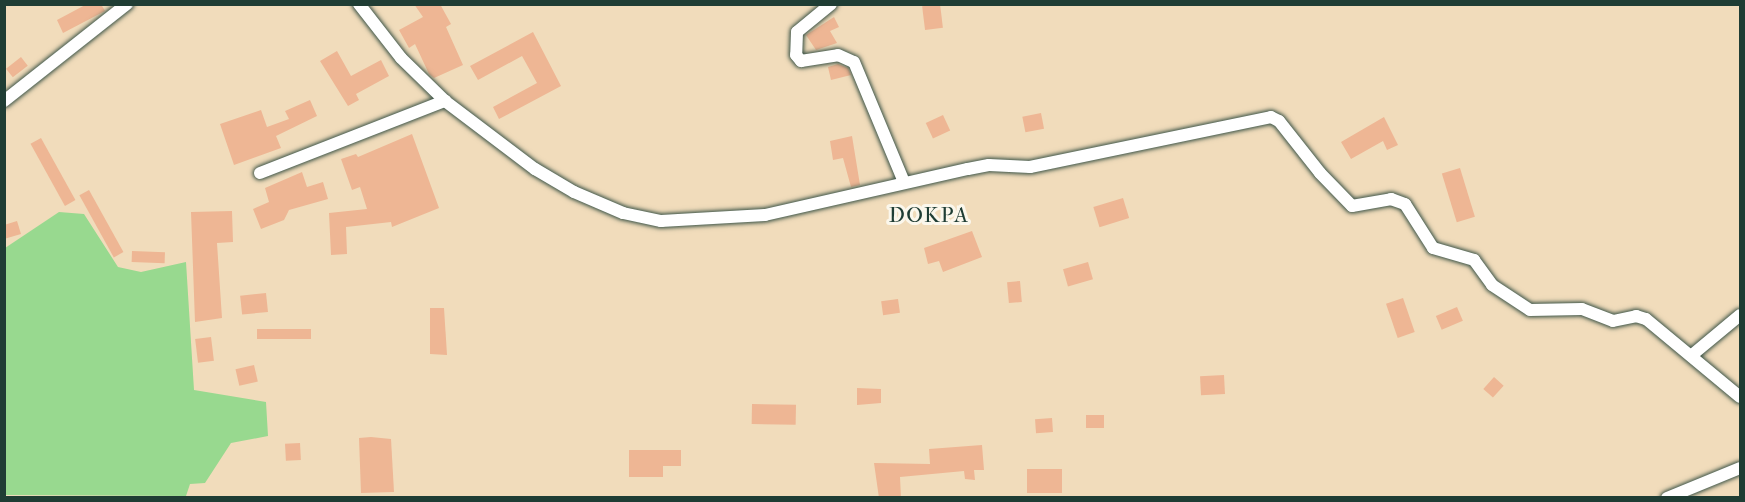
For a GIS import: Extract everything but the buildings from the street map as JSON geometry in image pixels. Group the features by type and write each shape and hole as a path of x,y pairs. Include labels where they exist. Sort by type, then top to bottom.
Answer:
{"street":[{"path":"4,101 127,4"},
{"path":"359,4 401,58 445,101 535,169 574,192 623,213 661,221 765,214 989,165 1030,167 1271,117 1279,121 1344,201 1363,207 1391,199 1405,204 1433,248 1474,260 1492,285 1534,312 1582,309 1613,321 1641,317 1692,355 1740,397"},
{"path":"831,4 796,32 796,55 801,61 838,55 854,62 904,182"},
{"path":"260,173 445,101"},
{"path":"1692,355 1740,315"},
{"path":"1667,498 1740,468"}],"green space":[{"path":"59,212 84,214 118,267 141,272 186,262 194,390 266,402 268,436 231,443 205,483 190,484 186,496 5,495 5,248"}],"district":[{"name":"DOKPA","path":"929,215"}]}
